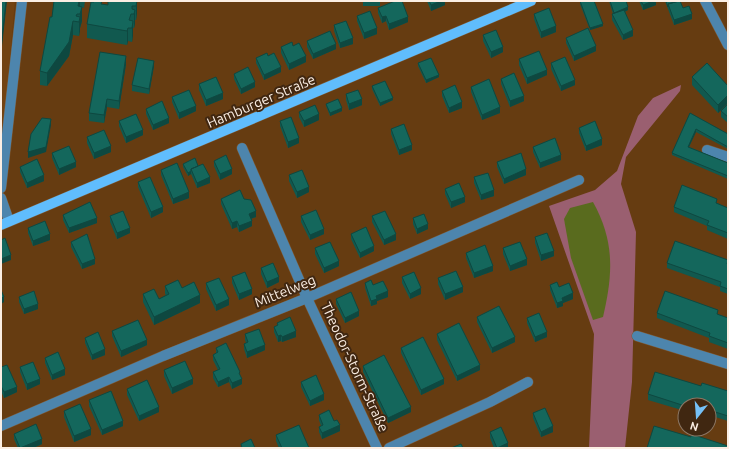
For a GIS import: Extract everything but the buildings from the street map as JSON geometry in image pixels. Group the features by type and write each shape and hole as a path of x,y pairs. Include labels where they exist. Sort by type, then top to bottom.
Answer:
{"main road":[{"name":"Hamburger Straße","path":"5,223 532,1"}],"street":[{"path":"1,188 22,1"},
{"path":"705,1 728,45"},
{"name":"Theodor-Storm-Straße","path":"242,148 307,298 377,448"},
{"path":"708,150 728,158"},
{"name":"Mittelweg","path":"1,426 164,356 307,298 579,180"},
{"path":"1,198 5,223"},
{"path":"637,336 728,364"},
{"path":"389,448 490,402 528,382"}],"shaded area":[{"path":"1,1 15,1 1,155"},
{"path":"681,85 680,91 626,157 621,184 636,232 632,382 625,448 589,448 594,334 549,206 595,190 617,171 638,116 653,98"},
{"path":"593,202 605,231 610,258 610,272 609,287 603,317 593,320 571,258 564,219 570,208"}]}
